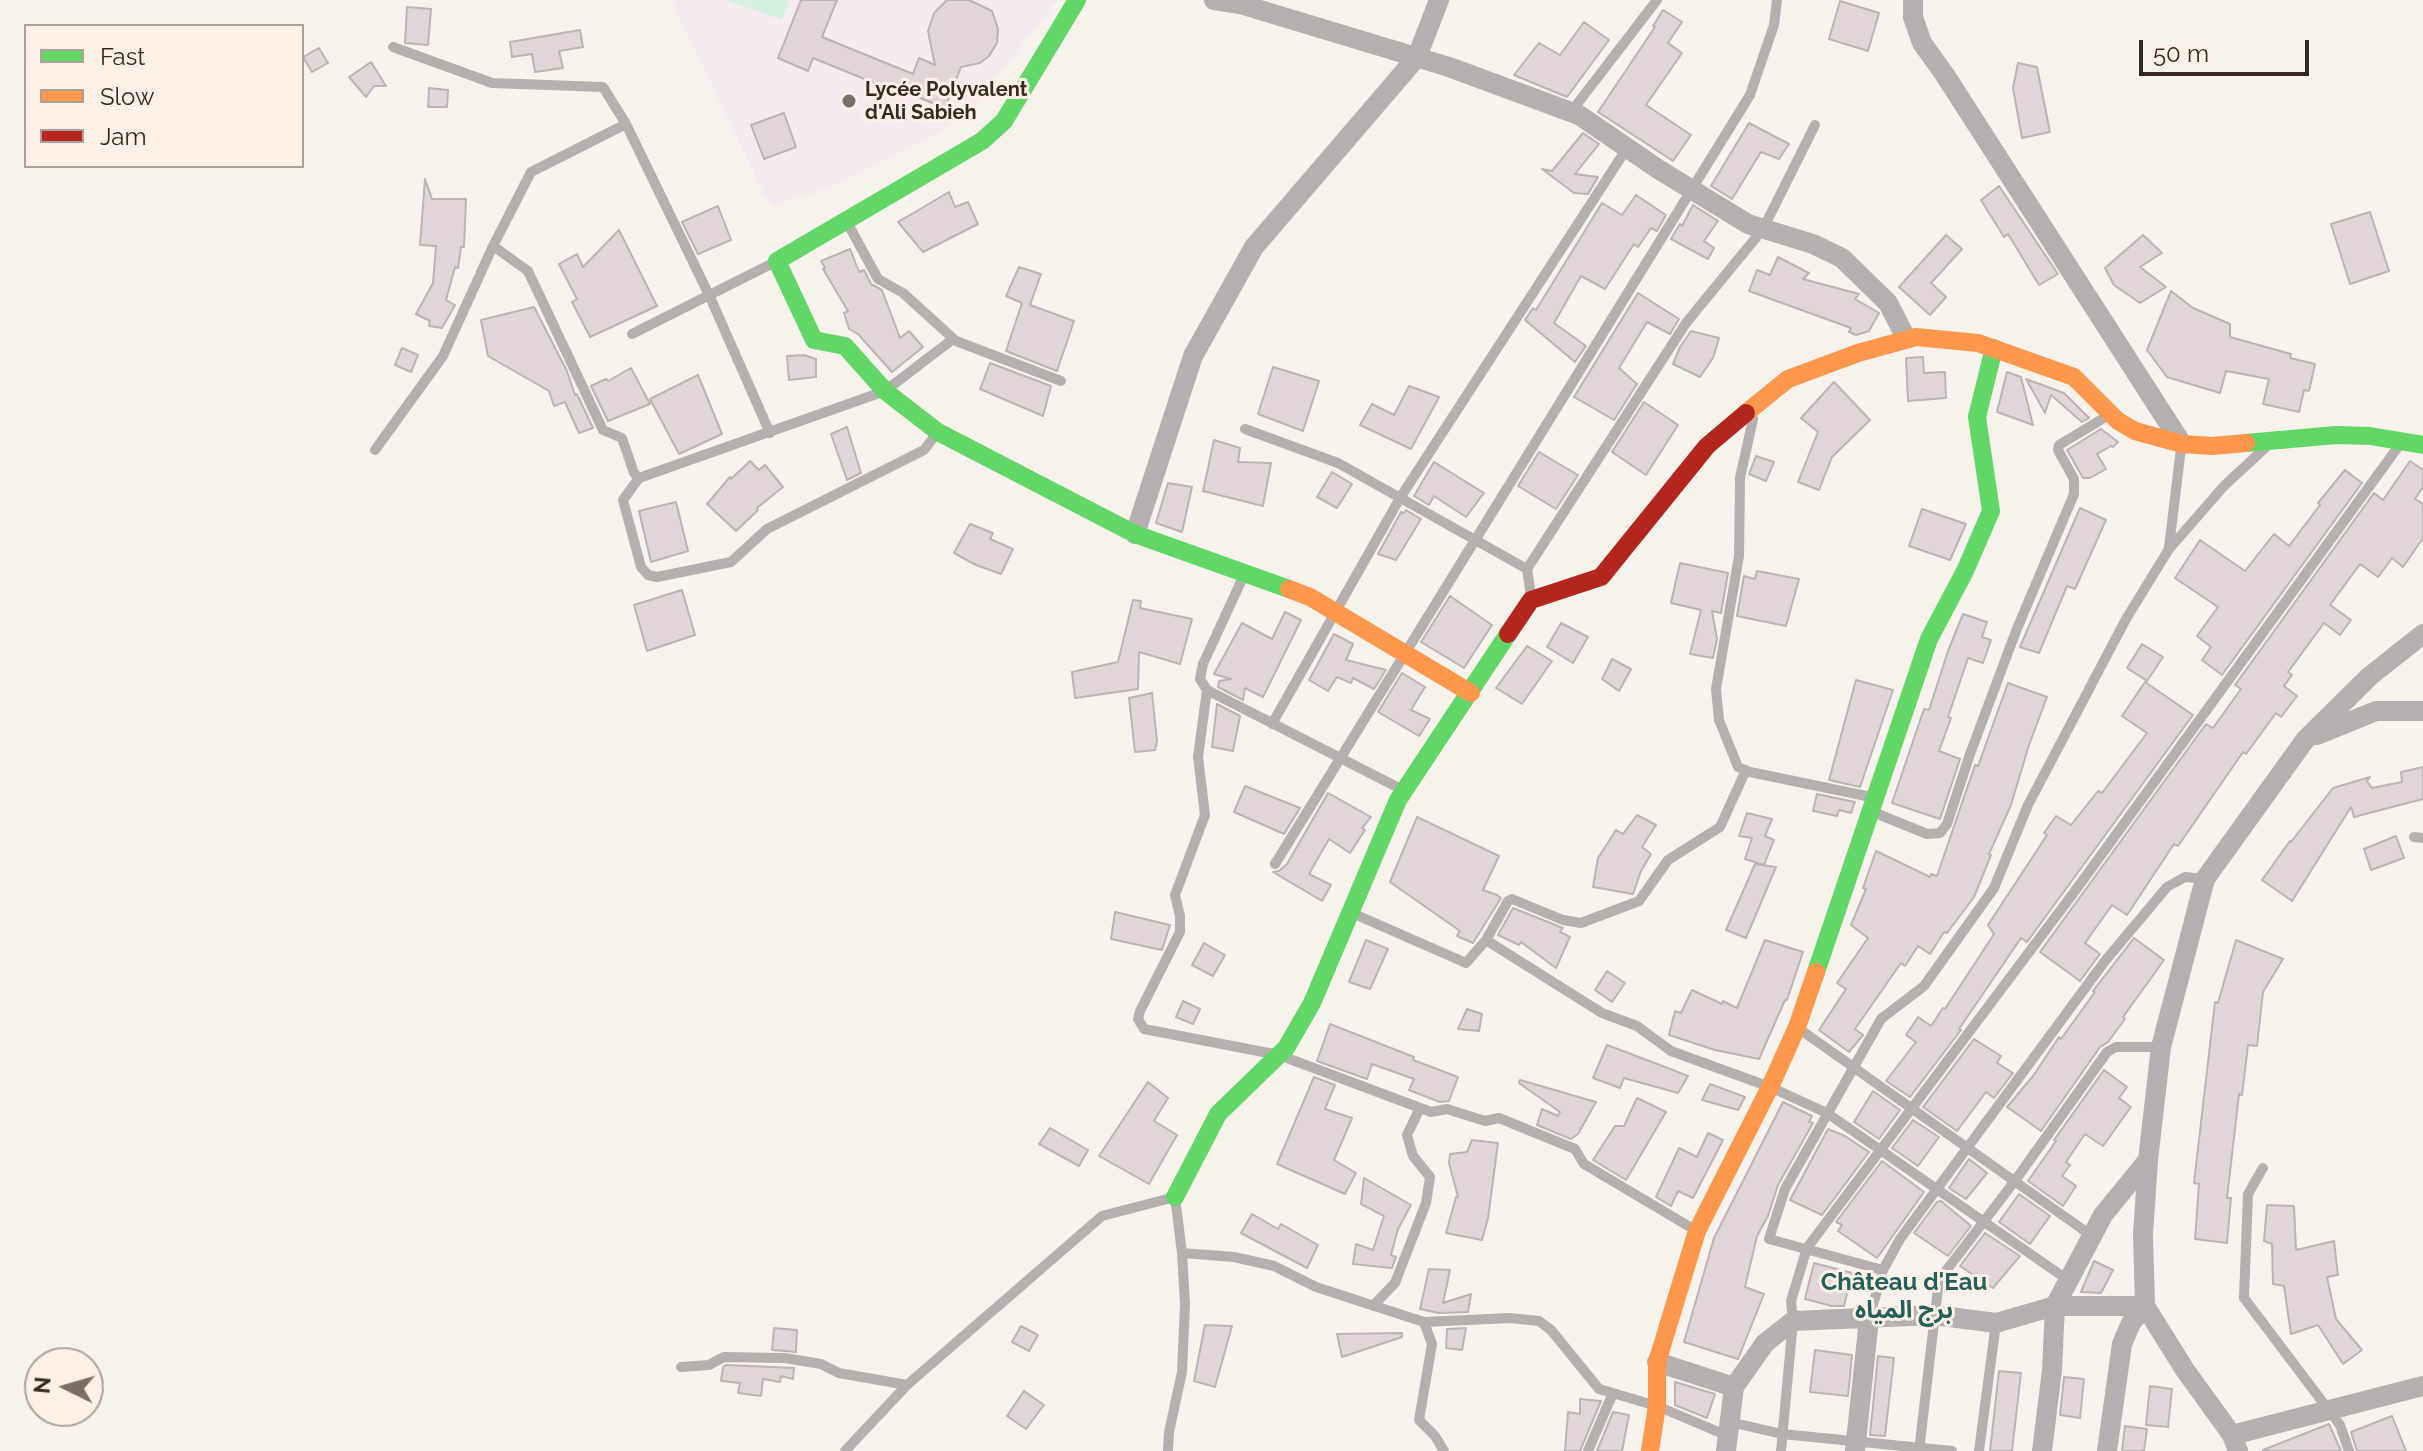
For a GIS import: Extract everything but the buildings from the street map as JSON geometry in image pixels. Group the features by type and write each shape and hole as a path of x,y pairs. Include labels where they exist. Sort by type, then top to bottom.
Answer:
{"street":[{"path":"1077,0 1004,121 982,141 777,261 814,340 845,346 885,391 938,432 1135,534 1310,597 1471,693"},
{"path":"1214,0 1240,4 1449,67 1579,115 1748,224 1813,244 1842,258 1888,303 1906,338"},
{"path":"1135,534 1193,356 1254,247 1417,57 1439,0"},
{"path":"1913,0 1913,17 1922,43 2182,444"},
{"path":"1175,1197 1218,1114 1279,1055 1312,1003 1398,800 1531,600 1601,577 1707,446 1788,379 1906,338 1978,343 2074,377 2118,421 2135,431 2182,444 2212,446 2336,435 2402,440 2423,445"},
{"path":"1650,1451 1657,1406 1657,1362 1697,1231 1797,1027 1929,639 1965,571 1991,511 1977,417 1994,348"},
{"path":"2423,634 2370,676 2305,740 2205,879 2161,1047 2143,1234 2145,1306 2235,1443 2329,1410 2423,1386"},
{"path":"2305,740 2376,711 2423,711"},
{"path":"2042,1451 2052,1370 2055,1306 2103,1215 2148,1160"},
{"path":"1728,1436 1734,1387 1765,1343 1793,1321 1934,1315 1996,1323 2055,1306 2145,1306"},
{"path":"2107,1451 2122,1344 2131,1323 2145,1306"},
{"path":"1856,1446 1869,1319"},
{"path":"1657,1362 1734,1387"}],"lane":[{"path":"1571,112 1657,0"},
{"path":"1275,864 1750,95 1774,25 1777,0"},
{"path":"393,47 492,83 603,87 626,124 710,297 770,433"},
{"path":"375,450 443,356 531,172 626,124"},
{"path":"1531,600 1527,569 1686,323 1763,229 1815,125"},
{"path":"1272,724 1400,498 1627,148"},
{"path":"847,222 878,279 903,293 953,339 1061,381"},
{"path":"493,246 528,271 603,430 622,438 634,473 639,478"},
{"path":"632,334 777,261"},
{"path":"938,432 924,450 767,529 731,562 657,577 648,575 641,567 623,500 639,478 885,391 953,339"},
{"path":"1756,406 1740,478 1739,556 1716,689 1719,720 1738,767 1873,805 1927,834 1940,833 1947,824 2016,631 2074,494 2074,479 2058,450 2059,445 2111,413"},
{"path":"1245,429 1338,463 1527,569"},
{"path":"1781,1451 1793,1321 1791,1301 1807,1248 2075,891 2402,440"},
{"path":"1883,1270 1769,1239 1785,1189 1881,1019 1924,986 1994,888 2028,805 2126,619 2169,549 2224,486 2273,441"},
{"path":"2169,549 2182,444"},
{"path":"1244,573 1203,664 1200,679 1207,690 1405,790"},
{"path":"1207,690 1198,757 1205,815 1175,895 1180,932 1140,1011 1138,1019 1144,1029 1279,1055 1431,1112 1447,1109 1485,1121 1499,1118 1575,1149 1584,1164 1697,1231"},
{"path":"1350,912 1466,963 1486,940 1512,899 1563,920 1581,923 1639,901 1668,860 1720,827 1746,770"},
{"path":"1869,1319 1883,1270 1900,1239 2105,961 2167,887 2185,877 2205,879"},
{"path":"1486,940 1602,1013 1637,1026 1671,1051 1770,1087 1827,1113 2068,1280"},
{"path":"1797,1027 2093,1236"},
{"path":"1919,1449 1939,1280 2107,1052 2116,1047 2161,1047"},
{"path":"1373,1306 1395,1283 1426,1203 1430,1177 1413,1156 1407,1135 1420,1108"},
{"path":"2263,1168 2248,1194 2244,1298 2340,1425 2349,1451"},
{"path":"845,1451 907,1385 1102,1216 1175,1197 1185,1304 1182,1372 1168,1451"},
{"path":"1182,1253 1234,1257 1274,1266 1316,1287 1424,1322 1510,1318 1539,1321 1551,1330 1599,1389 1657,1406 1728,1436 1782,1434 1856,1446 1952,1451"},
{"path":"1424,1322 1432,1344 1419,1420 1435,1436 1444,1451"},
{"path":"1979,1451 1996,1323"},
{"path":"681,1367 709,1365 724,1357 785,1358 821,1364 839,1373 907,1385"},
{"path":"1588,1451 1613,1393"}],"shaded area":[{"name":"Lycée Polyvalent d'Ali Sabieh","path":"671,0 1058,0 974,106 938,134 826,189 772,206"}],"green space":[{"path":"725,0 789,0 782,20"}],"traffic: fast":[{"path":"1077,0 1004,121 982,141 777,261 814,340 845,346 885,391 938,432 1135,534 1289,589"},
{"path":"1816,972 1929,639 1965,571 1991,511 1977,417 1994,348"},
{"path":"2246,443 2336,435 2370,436 2423,445"},
{"path":"1175,1197 1218,1114 1286,1048 1312,1003 1398,800 1508,634"}],"traffic: slow":[{"path":"1746,413 1788,379 1858,353 1916,337 1978,343 2074,377 2118,421 2135,431 2182,444 2212,446 2246,443"},
{"path":"1289,589 1310,597 1471,693"},
{"path":"1650,1451 1657,1406 1657,1362 1697,1231 1770,1087 1797,1027 1816,972"}],"traffic: jam":[{"path":"1508,634 1531,600 1601,577 1707,446 1746,413"}],"place":[{"name":"Lycée Polyvalent d'Ali Sabieh","path":"849,101"}],"district":[{"name":"Château d'Eau برج المياه","path":"1904,1297"}]}
